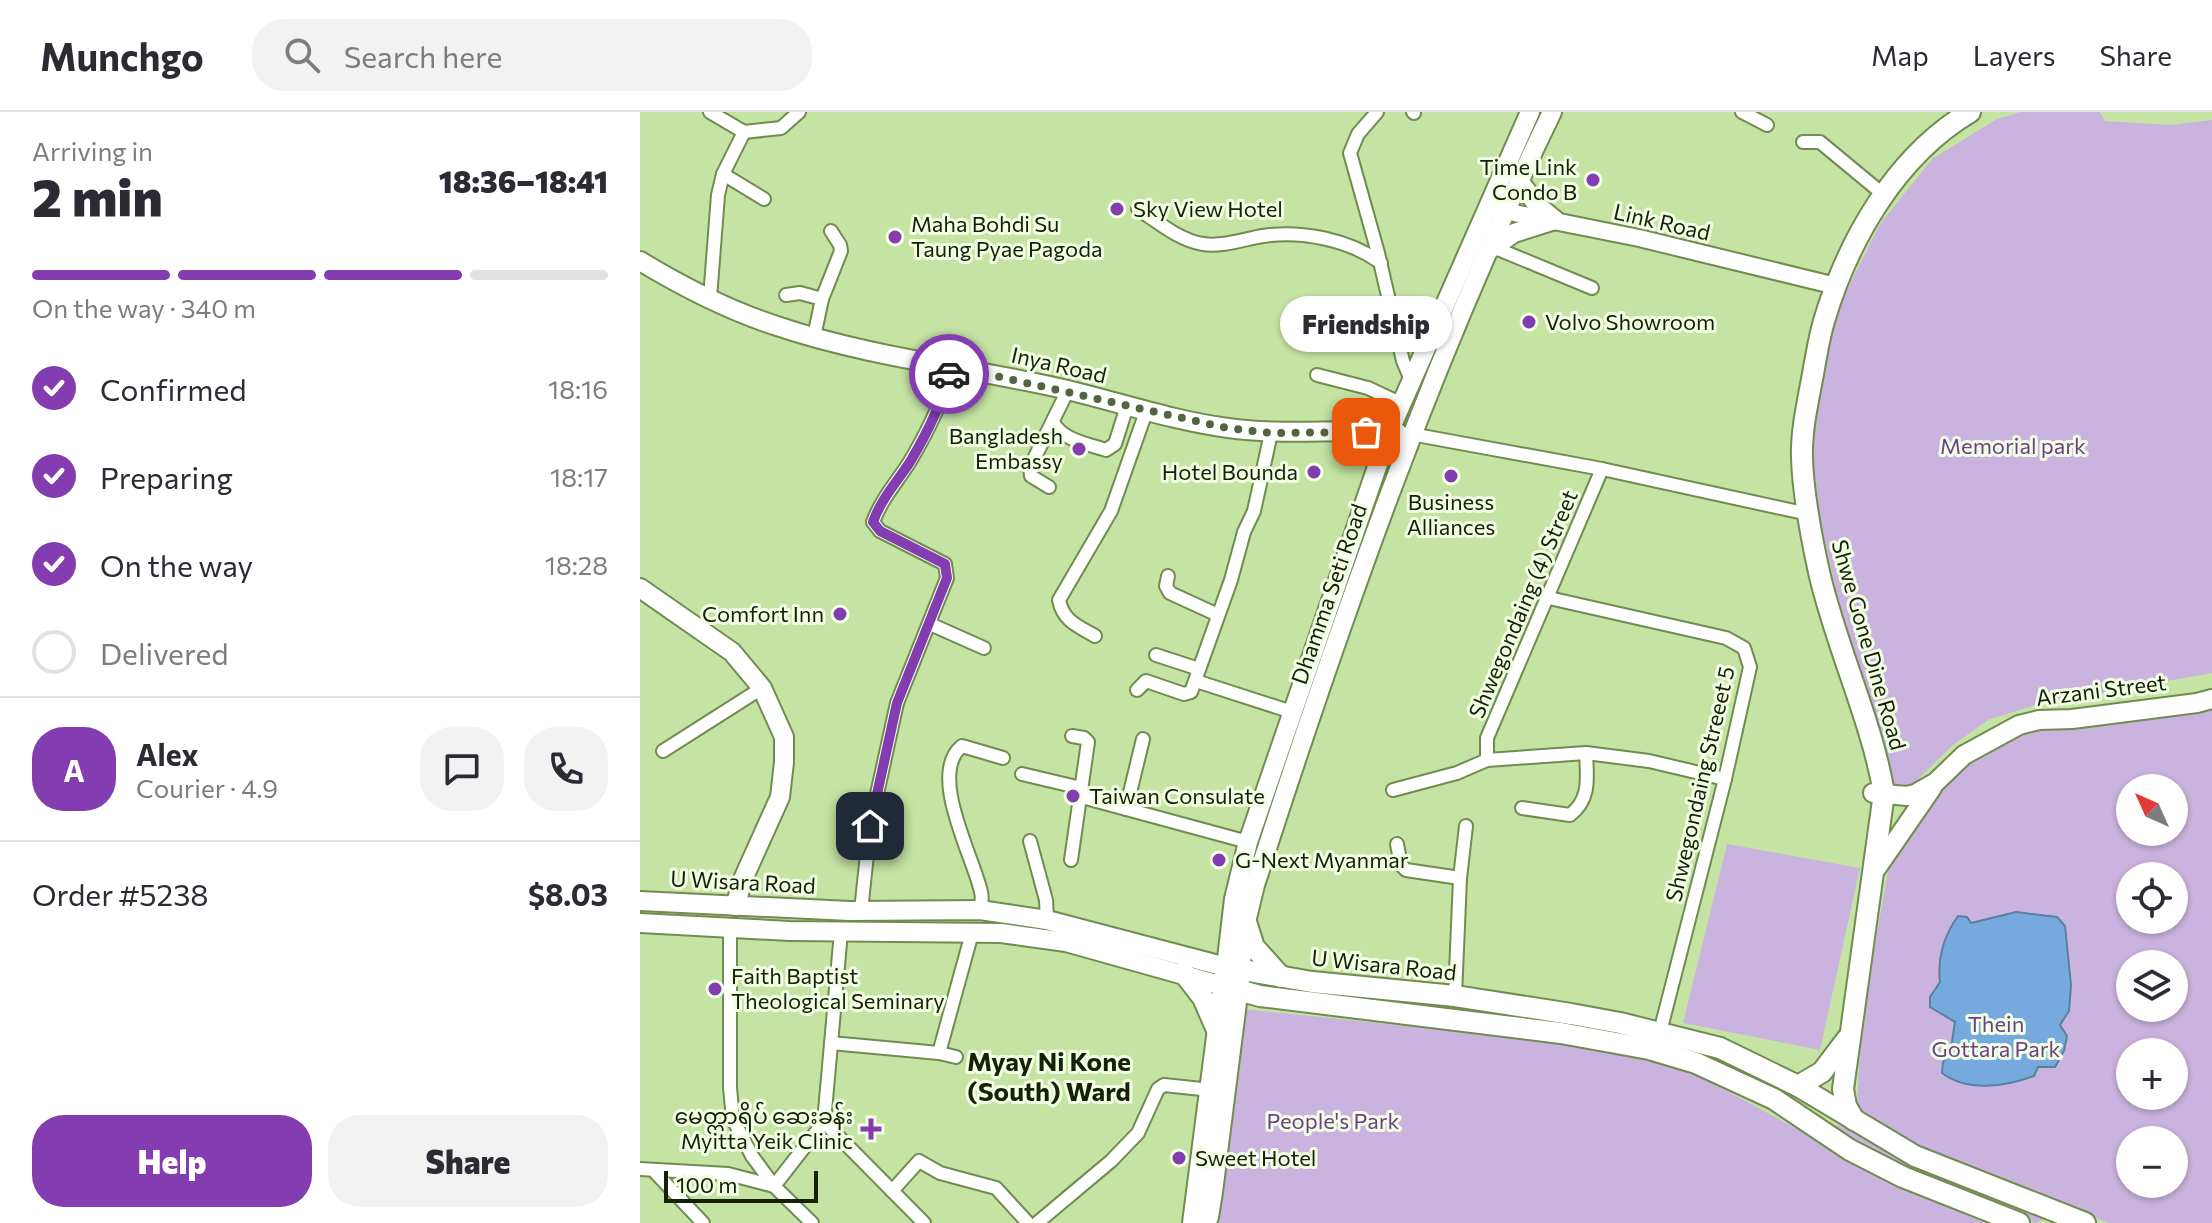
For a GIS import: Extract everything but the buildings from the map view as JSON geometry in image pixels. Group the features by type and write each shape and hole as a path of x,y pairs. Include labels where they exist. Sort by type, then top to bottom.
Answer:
{"main road":[{"name":"Dhamma Seti Road","path":"1239,923 1234,899 1248,842 1389,432 1530,112"},
{"name":"Dhamma Seti Road","path":"1199,1220 1239,923 1265,855 1362,564 1411,434 1519,181 1552,112"},
{"name":"Shwe Gone Dine Road","path":"1846,1116 1843,1089 1879,800 1819,615 1808,568 1804,512 1793,458 1796,423 1813,326 1849,235 1898,163 1953,115"},
{"path":"1519,181 1538,206 1555,220"},
{"path":"1491,248 1514,233 1555,220"},
{"name":"Inya Road","path":"640,261 710,298 777,326 814,337 1068,390 1146,412 1271,433 1411,434"},
{"path":"640,588 732,652 762,688 784,737 783,784 775,809 730,906 725,927"},
{"name":"Arzani Street","path":"1879,800 1915,794 1936,782 1964,755 2019,725 2212,699"},
{"path":"1292,712 1311,719"},
{"path":"1872,875 1936,782"},
{"name":"U Wisara Road","path":"640,901 855,911 980,910 1047,920 1232,978 1281,977 1455,996 1660,1032 1720,1048 1790,1082 1915,1156 2056,1218 2085,1223"},
{"path":"769,930 772,907"},
{"path":"845,932 855,911"},
{"name":"U Wisara Road","path":"640,923 769,930 1001,933 1185,965"},
{"path":"1260,996 1243,1006 1226,1028 1203,998 1185,965 1217,946 1239,923 1254,947 1281,977"},
{"name":"U Wisara Road","path":"1232,978 1260,996 1561,1033 1649,1049 1696,1063 1774,1099 1850,1150 1903,1177 2019,1223"},
{"name":"Dhamma Seti Road","path":"1199,1220 1211,1090 1226,1028"},
{"name":"Shwe Gone Dine Road","path":"1790,1082 1822,1072 1834,1060 1849,1035"},
{"path":"1774,1099 1790,1082"},
{"path":"1816,1128 1846,1116"}],"street":[{"path":"710,112 744,132 781,128 799,112"},
{"path":"1377,112 1358,134 1350,153 1381,263 1403,361 1411,380"},
{"path":"1742,112 1767,125"},
{"path":"710,298 714,219 723,174 744,132"},
{"path":"1803,142 1820,142 1880,192"},
{"path":"723,174 764,199"},
{"name":"Link Road","path":"1487,208 1555,220 1831,285"},
{"path":"1138,209 1182,237 1202,244 1267,235 1315,237 1369,254 1381,263"},
{"path":"814,337 822,299 841,251 831,231"},
{"path":"1491,248 1592,288"},
{"path":"786,295 800,293 822,299"},
{"path":"855,911 897,703 947,578 945,564 880,531 873,522 878,508 910,461 942,400 951,366"},
{"path":"1317,375 1368,388 1402,404"},
{"path":"1049,487 1029,472 1068,390"},
{"path":"1053,422 1065,435 1106,450 1115,444 1127,406"},
{"path":"1095,636 1062,613 1059,600 1111,511 1146,412"},
{"path":"1137,690 1146,681 1188,695 1198,675 1244,532 1254,511 1271,433"},
{"path":"1411,434 1602,469 1804,512"},
{"name":"Shwegondaing (4) Street","path":"1486,758 1487,738 1602,469"},
{"path":"1168,576 1166,586 1170,593 1218,615"},
{"name":"Shwegondaing Streeet 5","path":"1549,598 1726,638 1744,648 1750,667 1725,779 1660,1032"},
{"path":"930,624 984,648"},
{"path":"1156,655 1292,712"},
{"path":"663,751 762,688"},
{"path":"1071,860 1088,742 1072,736"},
{"path":"1126,809 1143,739"},
{"path":"980,910 982,895 948,786 955,754 962,746 1003,758"},
{"path":"1522,808 1570,815 1581,807 1587,785 1586,753"},
{"path":"1393,790 1457,773 1486,758 1586,753 1649,761 1725,779"},
{"path":"1022,774 1126,809 1248,842"},
{"path":"1455,996 1460,878 1466,826"},
{"path":"1030,841 1046,900 1047,920"},
{"path":"1397,844 1401,865 1406,870 1460,878"},
{"path":"640,901 640,909"},
{"path":"725,927 733,1119 752,1156 774,1186 812,1223"},
{"path":"774,1186 824,1122 845,932"},
{"path":"939,1053 972,933"},
{"path":"831,1043 956,1057"},
{"path":"1037,1223 1111,1161 1138,1133 1158,1089 1164,1085 1211,1090"},
{"path":"824,1122 924,1223"},
{"path":"892,1191 919,1161 940,1173 996,1188 1028,1223"},
{"path":"646,1169 728,1174 774,1186"},
{"path":"646,1169 703,1223"}],"green space":[{"name":"Memorial park","path":"2021,112 2100,112 2105,121 2170,125 2212,120 2212,673 2039,704 1988,720 1953,745 1908,789 1889,785 1877,725 1839,605 1820,518 1811,448 1829,326 1880,224 1932,159 1997,119"},
{"name":"Thein Gottara Park","path":"2212,709 2212,1223 2109,1223 1946,1162 1881,1128 1857,1106 1861,1027 1889,866 1911,807 1944,778 2008,735 2055,723"},
{"path":"1727,844 1860,868 1820,1050 1683,1023"},
{"name":"People's Park","path":"1244,1009 1587,1045 1690,1071 1911,1191 1985,1223 1219,1223"},
{"path":"1837,1125 1964,1182 2041,1212 2045,1219 2036,1223 1921,1178 1831,1128"}],"water":[{"path":"2016,912 2057,917 2065,926 2071,985 2069,1011 2060,1025 2067,1036 2064,1051 2055,1067 2038,1067 2034,1076 2023,1080 1986,1086 1963,1083 1942,1073 1943,1062 1950,1055 1955,1022 1930,1007 1930,997 1940,982 1943,948 1958,916 1967,917 1971,923"}],"way so far":[{"path":"949,374 951,366 1227,428 1271,433 1366,432"}],"place":[{"name":"Time Link Condo B","path":"1593,180"},
{"name":"Sky View Hotel","path":"1117,209"},
{"name":"Maha Bohdi Su Taung Pyae Pagoda","path":"895,237"},
{"name":"Volvo Showroom","path":"1529,322"},
{"name":"Friendship","path":"1366,432"},
{"name":"Bangladesh Embassy","path":"1079,449"},
{"name":"Hotel Bounda","path":"1314,472"},
{"name":"Business Alliances","path":"1451,476"},
{"name":"Comfort Inn","path":"840,614"},
{"name":"Taiwan Consulate","path":"1073,796"},
{"name":"G-Next Myanmar","path":"1219,860"},
{"name":"Faith Baptist Theological Seminary","path":"715,989"},
{"name":"မေတ္တာရိပ် ဆေးခန်း Myitta Yeik Clinic","path":"871,1129"},
{"name":"Sweet Hotel","path":"1179,1158"}],"district":[{"name":"Myay Ni Kone (South) Ward","path":"1049,1077"}],"route":[{"path":"870,826 897,703 947,578 945,564 880,531 873,522 878,508 910,461 942,400 949,374"}]}
